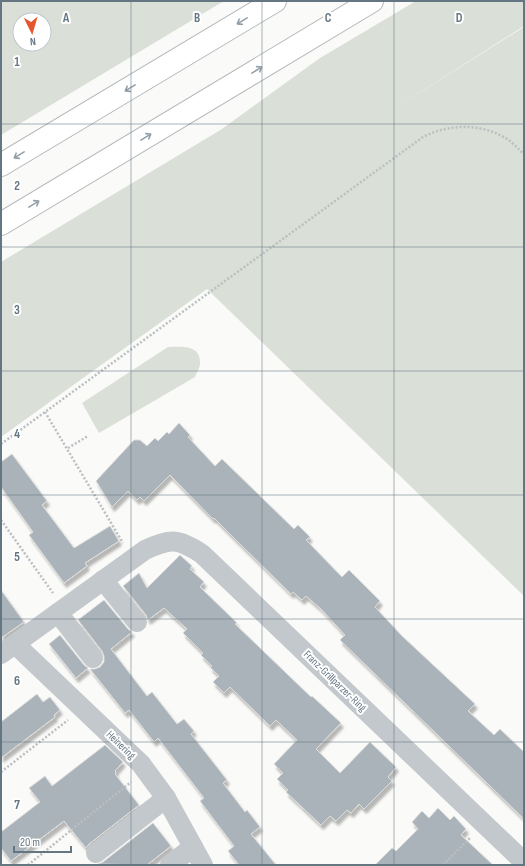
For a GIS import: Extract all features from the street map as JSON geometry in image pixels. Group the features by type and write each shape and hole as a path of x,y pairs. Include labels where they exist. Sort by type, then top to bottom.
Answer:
{"highway":[{"path":"1,165 275,1"},
{"path":"1,224 372,1"}],"street":[{"name":"Franz-Grillparzer-Ring","path":"132,559 145,550 166,542 177,541 189,545 202,554 484,824 514,860"},
{"name":"Heinering","path":"132,559 8,649 83,709 141,764 166,798 203,865"},
{"path":"103,580 137,622"},
{"path":"61,611 93,658"},
{"path":"96,853 166,798"},
{"path":"170,865 193,847"}],"path":[{"path":"1,444 423,137 434,132 453,127 472,127 492,131 510,141 524,154"},
{"path":"45,412 68,448 132,559"},
{"path":"68,448 88,436"},
{"path":"1,520 61,611"},
{"path":"1,772 83,709"},
{"path":"28,865 146,770"},
{"path":"443,865 484,824"}],"shaded area":[{"path":"1,1 224,1 1,135"},
{"path":"416,1 524,1 524,26 384,115 524,27 524,596 207,289 1,437 1,262 222,129 320,58"},
{"path":"168,347 183,347 193,349 196,352 199,356 200,363 195,377 99,433 82,403"}],"building":[{"path":"179,423 190,435 188,437 215,466 222,459 294,529 298,525 310,537 306,540 342,577 349,570 380,601 375,607 402,636 475,704 468,711 494,735 500,729 524,752 524,819 340,640 345,635 321,609 306,596 302,600 293,592 291,594 214,518 213,519 170,475 144,501 140,497 137,500 128,491 112,507 96,481 134,440 140,440 147,446 155,438 158,441 167,432 169,434"},
{"path":"12,454 47,501 42,505 74,548 110,526 119,541 85,563 87,566 64,583 29,535 33,532 1,487 1,462"},
{"path":"180,555 192,566 190,569 204,582 200,587 237,623 235,624 311,697 312,696 341,723 316,749 340,773 370,742 396,767 388,777 392,781 364,809 359,804 351,813 347,810 336,821 330,816 321,825 286,792 288,790 277,779 283,773 274,764 297,740 276,720 270,726 230,687 224,693 213,682 219,676 201,655 203,653 183,633 187,629 164,608 148,620 146,615 123,586 139,573 147,588"},
{"path":"1,590 24,622 1,638"},
{"path":"104,600 132,632 111,649 147,696 152,692 177,724 184,719 194,731 191,734 227,780 223,783 245,812 247,810 260,827 251,834 276,865 239,865 228,851 234,846 200,801 204,798 158,738 154,742 129,710 125,713 90,669 100,667 104,662 104,656 102,651 78,620"},
{"path":"60,635 88,668 76,678 49,644"},
{"path":"37,694 43,702 50,697 60,710 54,715 55,717 1,758 1,722"},
{"path":"105,745 123,762 115,771 115,774 139,805 89,844 86,848 64,821 11,861 1,848 1,832 40,802 29,788 45,776 52,786"},
{"path":"438,808 450,820 454,816 466,829 461,835 493,865 375,865 392,848 396,851 418,829 412,822 422,811 429,818"},
{"path":"153,823 171,846 147,865 98,864 103,862"}]}
